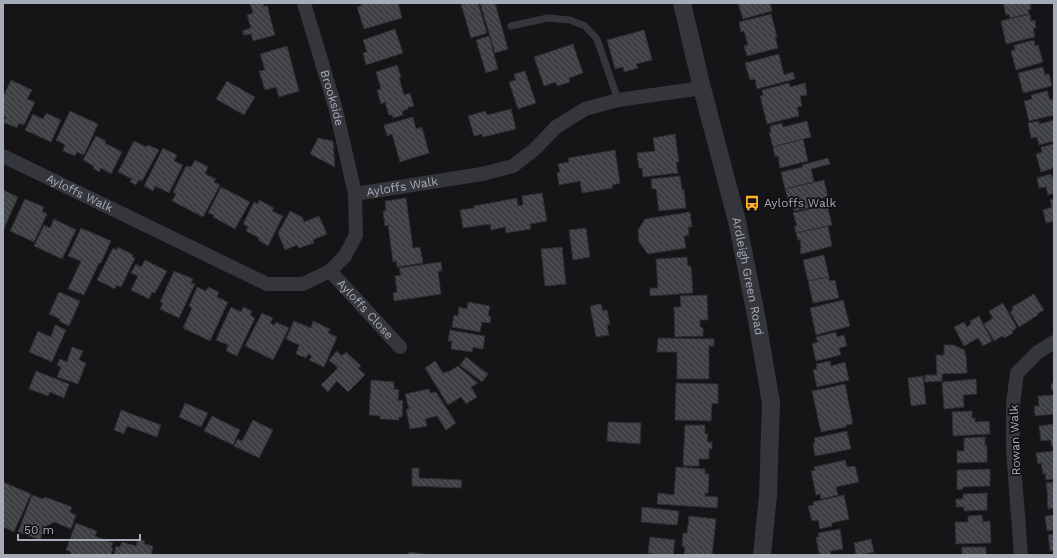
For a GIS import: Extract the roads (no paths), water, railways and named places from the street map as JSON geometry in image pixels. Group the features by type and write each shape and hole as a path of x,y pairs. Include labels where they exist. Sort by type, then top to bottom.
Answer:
{"street":[{"name":"Brookside","path":"304,3 336,110 355,194"},
{"name":"Ardleigh Green Road","path":"682,3 702,88 737,221 758,320 771,403 768,495 762,555"},
{"name":"Ayloffs Walk","path":"3,156 266,284 303,284 330,271 345,256 356,235 355,194 482,174 513,166 536,149 556,127 585,109 618,100 702,88"},
{"name":"Ayloffs Close","path":"330,271 400,347"},
{"name":"Rowan Walk","path":"1021,555 1012,404 1018,373 1038,352 1054,342"}],"lane":[{"path":"511,26 548,18 570,20 585,26 597,39 618,100"}],"place":[{"name":"Ayloffs Walk","path":"752,203"}]}
